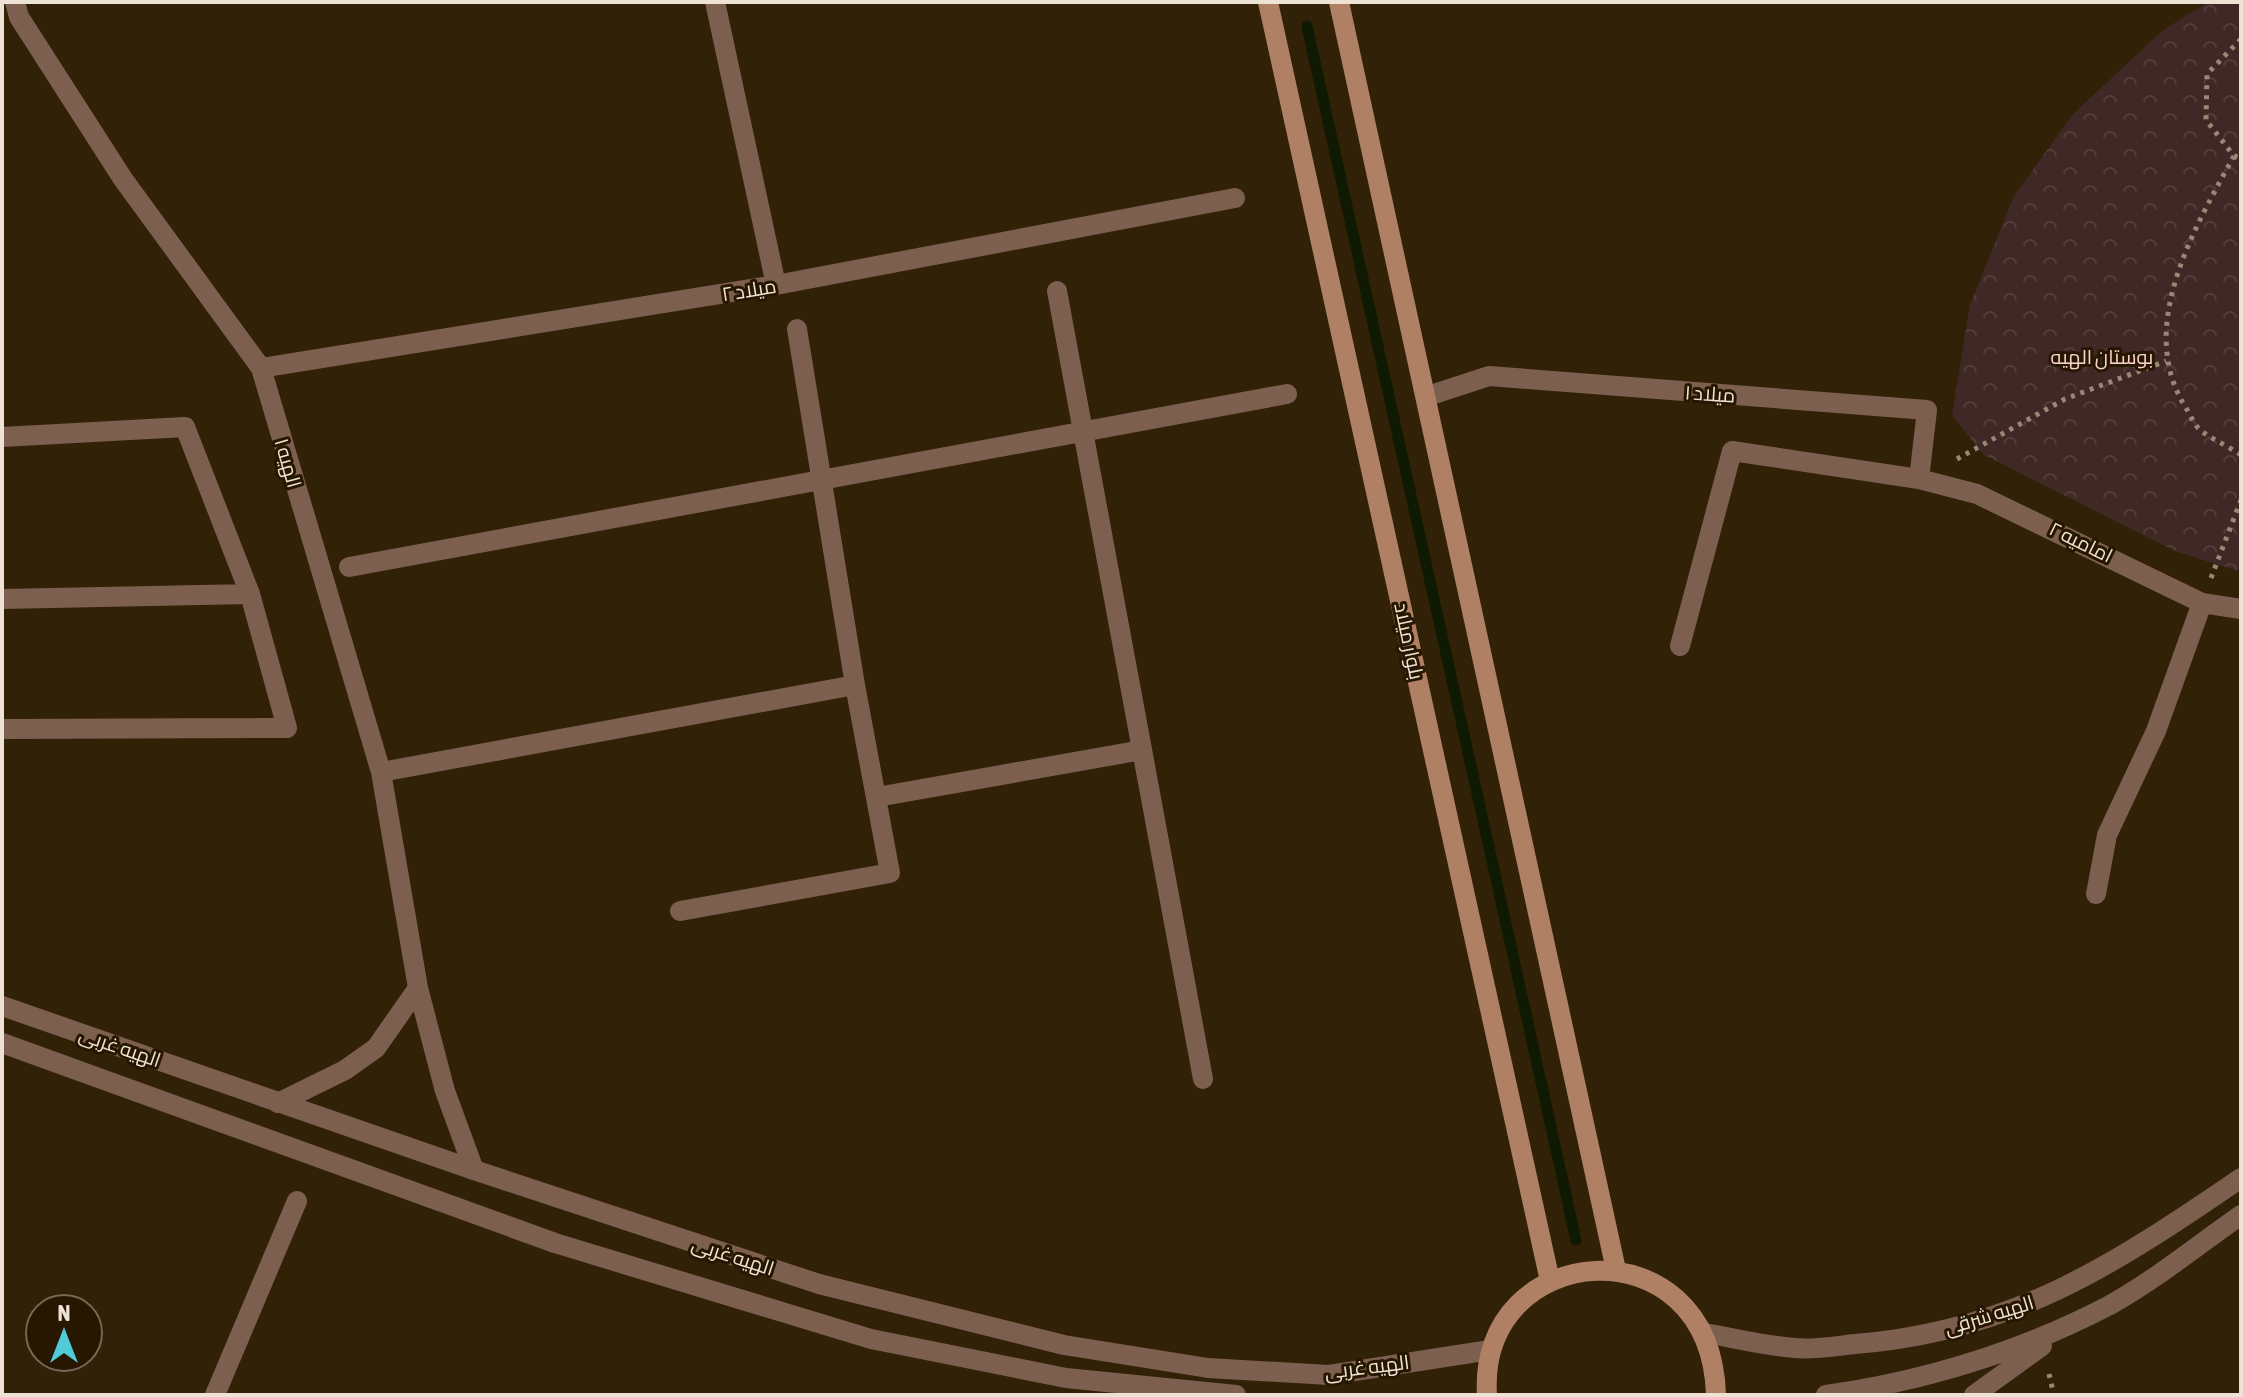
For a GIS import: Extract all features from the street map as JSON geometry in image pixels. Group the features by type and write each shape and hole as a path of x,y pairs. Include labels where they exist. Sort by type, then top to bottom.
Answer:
{"main road":[{"name":"بلوار میلاد","path":"1268,2 1550,1281"},
{"path":"1339,2 1428,396 1616,1270"},
{"path":"1487,1395 1490,1350 1518,1303 1550,1281 1582,1271 1616,1270 1652,1281 1683,1302 1705,1333 1716,1365 1716,1395"}],"street":[{"name":"الهیه ۱","path":"15,2 19,17 123,179 261,368 381,772 418,988 445,1091 474,1170"},
{"path":"715,2 776,285"},
{"name":"میلاد ۲","path":"261,368 776,285 1235,198"},
{"path":"1057,291 1203,1079"},
{"path":"680,911 890,873 855,685 797,329"},
{"name":"میلاد ۱","path":"1428,396 1489,376 1927,410 1919,479"},
{"path":"349,567 1287,394"},
{"path":"2,437 185,427 250,594 287,728 2,729"},
{"name":"امامیه ۲","path":"1680,646 1732,451 1919,479 1977,494 2202,603 2241,609"},
{"path":"2,599 250,594"},
{"path":"2096,894 2107,835 2156,731 2202,603"},
{"path":"381,772 855,685"},
{"path":"877,797 1142,750"},
{"path":"278,1103 345,1070 376,1048 418,988"},
{"name":"الهیه غربی","path":"2,1006 474,1170 819,1284 1064,1345 1208,1368 1329,1375 1490,1350"},
{"name":"الهیه غربی","path":"2,1043 555,1243 871,1339 1066,1378 1236,1395"},
{"name":"الهیه شرقی","path":"1705,1333 1796,1349 1893,1341 1979,1321 2061,1291 2139,1247 2241,1178"},
{"path":"215,1395 297,1201"},
{"name":"الهیه شرقی","path":"1826,1395 1877,1388 1992,1357 2111,1304 2241,1215"},
{"path":"1974,1395 2028,1354 2111,1304"}],"path":[{"path":"2241,39 2207,74 2206,120 2237,157 2192,232 2170,303 2166,361 2171,386 2198,428 2241,455"},
{"path":"1919,479 2065,399 2166,361"},
{"path":"2202,603 2241,500"}],"green space":[{"name":"بوستان الهیه","path":"2208,2 2241,2 2241,572 2175,551 1984,455 1952,415 1970,305 2014,196 2073,114 2162,31"}],"waterway":[{"path":"1307,26 1576,1240"}]}
